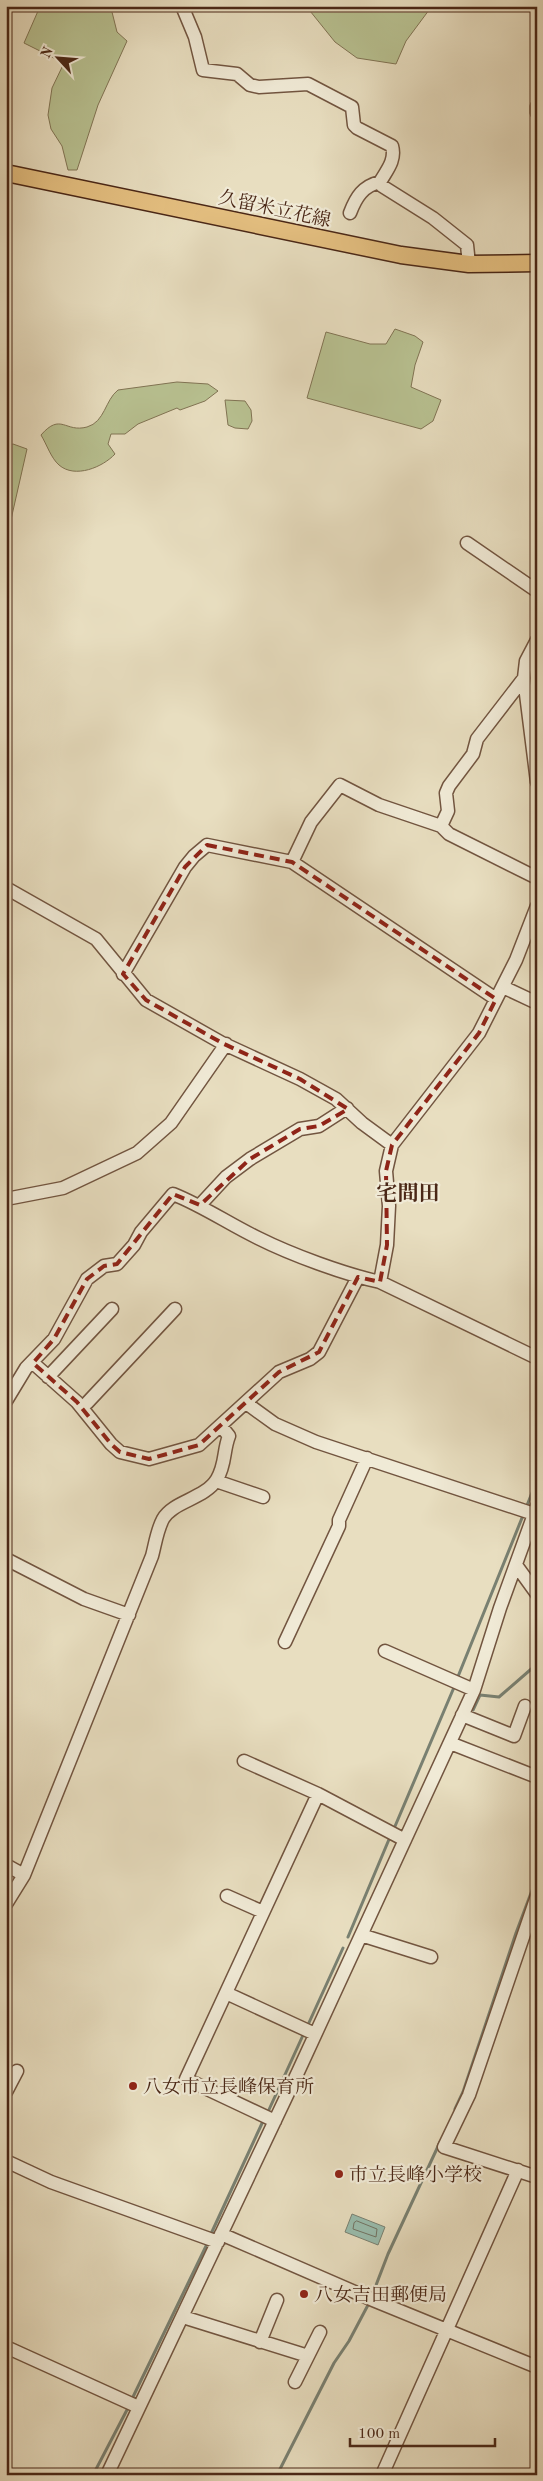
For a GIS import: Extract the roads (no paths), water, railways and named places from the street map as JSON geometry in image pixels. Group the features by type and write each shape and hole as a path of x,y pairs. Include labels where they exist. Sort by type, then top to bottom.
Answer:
{"main road":[{"name":"久留米立花線","path":"6,173 401,255 469,264 537,263"}],"street":[{"path":"182,6 196,37 203,70 237,74 250,85 259,87 308,84 352,107 354,125 357,128 392,146 394,153 392,162 380,182 369,184 360,193 350,213"},
{"path":"537,106 537,113"},
{"path":"380,182 382,186 433,218 467,245 469,264"},
{"path":"467,543 537,590"},
{"path":"537,640 526,662 524,678 537,782"},
{"path":"441,826 448,811 446,793 449,786 473,754 477,739 524,678"},
{"path":"292,862 311,822 340,785 379,805 441,826 449,834 537,878"},
{"path":"123,974 185,868 206,845 292,862 496,1000"},
{"path":"6,888 96,940 146,1000 226,1044 300,1079 347,1108 362,1123 392,1145"},
{"path":"380,1282 387,1245 389,1206 386,1171 392,1145 479,1033 516,960 537,906"},
{"path":"503,986 537,1003"},
{"path":"6,1199 62,1188 136,1154 171,1123 226,1044"},
{"path":"200,1205 226,1178 250,1159 300,1129 319,1126 347,1108"},
{"path":"7,1399 26,1368 33,1363 54,1339 87,1279 104,1266 117,1264 173,1194 200,1205 259,1239 358,1277 380,1282 537,1358"},
{"path":"33,1363 77,1402 111,1444 120,1452 148,1459 180,1451 199,1445 280,1372 310,1359 319,1352 358,1277"},
{"path":"48,1377 112,1309"},
{"path":"87,1403 175,1309"},
{"path":"107,2475 275,2122 474,1690 500,1608 535,1510 316,1442 275,1424 246,1403"},
{"path":"6,1904 24,1875 152,1556 163,1518 174,1509 202,1494 216,1481 225,1464 224,1448 229,1436 221,1426"},
{"path":"285,1642 339,1526 339,1520 366,1458"},
{"path":"216,1481 263,1497"},
{"path":"6,1559 84,1599 129,1615"},
{"path":"516,1565 537,1594"},
{"path":"385,1651 474,1690"},
{"path":"462,1715 514,1736 526,1706"},
{"path":"450,1743 537,1777"},
{"path":"244,1761 318,1794 405,1840"},
{"path":"275,2122 186,2079 318,1794"},
{"path":"6,1865 24,1875"},
{"path":"227,1896 263,1912"},
{"path":"537,1896 469,2095 444,2147 518,2170 537,2178"},
{"path":"361,1935 431,1957"},
{"path":"226,1993 315,2034"},
{"path":"6,2092 17,2071"},
{"path":"6,2161 51,2182 220,2238 537,2367"},
{"path":"382,2475 518,2170"},
{"path":"260,2342 277,2300"},
{"path":"183,2318 308,2356"},
{"path":"295,2382 320,2332"},
{"path":"6,2347 134,2405"}],"water":[{"path":"352,2214 385,2227 378,2245 345,2232"}],"waterway":[{"path":"526,1508 537,1480"},
{"path":"457,1679 524,1513"},
{"path":"473,1710 480,1695 499,1697 537,1664"},
{"path":"393,1831 455,1685"},
{"path":"348,1937 390,1837"},
{"path":"455,2109 463,2092 516,1933 537,1877"},
{"path":"307,2027 343,1948"},
{"path":"267,2114 304,2033"},
{"path":"210,2236 264,2119"},
{"path":"373,2293 388,2254 440,2142"},
{"path":"131,2401 208,2242"},
{"path":"277,2475 334,2363 349,2341 368,2305"},
{"path":"93,2475 129,2406"}],"place":[{"name":"八女市立長峰保育所","path":"133,2086"},
{"name":"市立長峰小学校","path":"339,2174"},
{"name":"八女吉田郵便局","path":"304,2294"}],"district":[{"name":"宅間田","path":"408,1193"}]}
